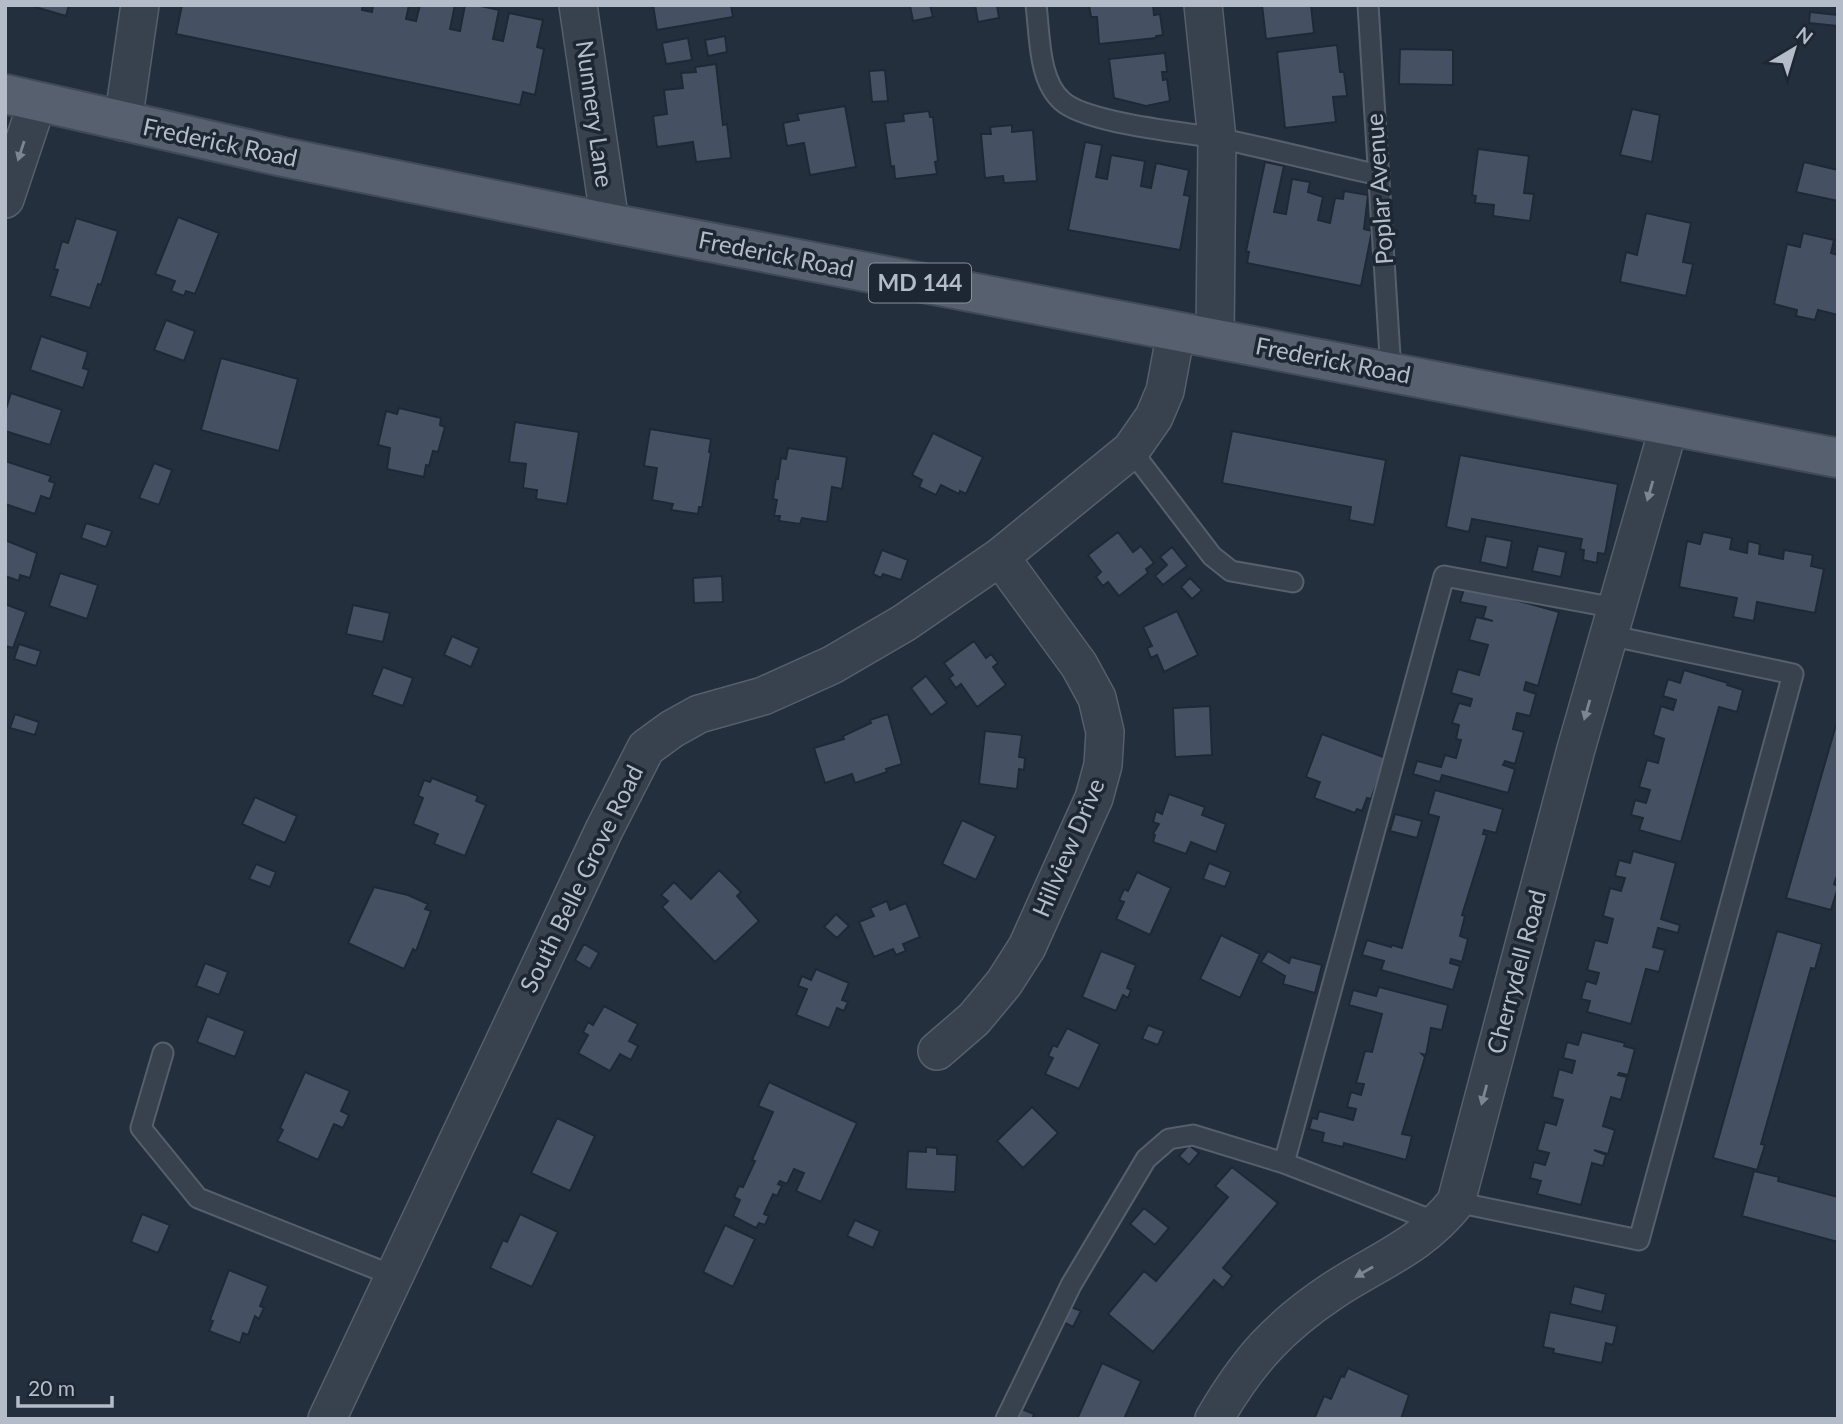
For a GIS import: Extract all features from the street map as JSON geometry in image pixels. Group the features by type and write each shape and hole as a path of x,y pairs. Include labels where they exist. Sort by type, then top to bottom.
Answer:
{"main road":[{"name":"Frederick Road","path":"21,99 284,158 610,223 1838,458"}],"street":[{"path":"123,122 140,5"},
{"name":"Nunnery Lane","path":"578,5 610,223"},
{"path":"1203,5 1217,139 1215,339"},
{"path":"5,200 21,99"},
{"name":"South Belle Grove Road","path":"327,1419 604,830 646,748 699,713 763,696 832,665 904,623 1000,557 1131,450 1154,417 1165,391 1176,332"},
{"name":"Cherrydell Road","path":"1448,1212 1576,748 1669,426"},
{"name":"Hillview Drive","path":"937,1051 974,1020 1004,983 1027,947 1094,798 1104,765 1105,732 1097,698 1079,665 1000,557"},
{"path":"1214,1419 1243,1372 1264,1346 1292,1320 1335,1289 1415,1242 1448,1212"}],"lane":[{"path":"1036,5 1044,69 1052,89 1062,102 1104,118 1217,139 1379,175"},
{"name":"Poplar Avenue","path":"1368,5 1391,372"},
{"path":"1131,450 1212,556 1231,571 1293,582"},
{"path":"1006,1419 1071,1285 1146,1159 1169,1139 1193,1135 1284,1163 1448,1212 1639,1240 1793,674 1444,576 1284,1163"},
{"path":"163,1053 141,1128 198,1198 394,1276"}],"building":[{"path":"35,5 69,5 66,16"},
{"path":"182,5 363,5 362,10 372,12 373,5 409,5 406,19 416,21 420,5 455,5 450,29 460,31 465,5 476,5 499,10 493,39 503,41 509,13 543,20 537,47 544,49 535,95 523,92 520,105 176,34"},
{"path":"653,5 731,5 733,17 657,30"},
{"path":"930,5 933,17 913,21 910,6"},
{"path":"975,5 997,5 999,18 978,22"},
{"path":"1089,5 1153,5 1154,15 1160,14 1163,35 1099,44 1097,17 1091,17"},
{"path":"1262,5 1311,5 1314,33 1266,39"},
{"path":"1810,12 1838,15 1838,26 1809,23"},
{"path":"725,36 727,52 708,56 705,40"},
{"path":"688,38 692,60 666,64 662,43"},
{"path":"1337,45 1340,72 1344,72 1347,96 1333,97 1336,122 1285,128 1277,52"},
{"path":"1400,49 1453,50 1453,85 1399,84"},
{"path":"1165,53 1167,72 1162,72 1163,80 1167,79 1170,101 1146,106 1114,98 1109,59"},
{"path":"716,64 723,125 727,124 731,158 696,162 693,142 657,147 653,116 667,114 664,90 683,88 681,73 696,72 695,67"},
{"path":"885,70 888,101 872,102 869,71"},
{"path":"845,106 856,167 810,175 804,143 787,146 783,123 799,120 797,114"},
{"path":"1632,109 1660,115 1652,162 1620,155"},
{"path":"929,111 930,117 933,117 937,174 895,179 885,123 904,121 903,114"},
{"path":"1012,125 1012,132 1033,130 1037,181 1004,183 1003,176 985,178 981,134 991,134 990,127"},
{"path":"1085,142 1102,145 1096,177 1107,179 1111,155 1145,161 1141,186 1151,188 1156,163 1189,170 1184,195 1190,196 1180,250 1068,230"},
{"path":"1478,149 1529,156 1524,193 1534,194 1530,221 1493,216 1494,205 1475,203 1476,196 1472,195"},
{"path":"1265,162 1284,166 1274,212 1286,214 1292,179 1310,182 1308,192 1323,197 1318,220 1330,223 1335,198 1343,199 1344,191 1368,195 1364,229 1372,231 1361,286 1247,263 1249,252 1246,251"},
{"path":"1804,162 1838,170 1838,201 1796,192"},
{"path":"1646,213 1691,223 1683,262 1693,264 1686,296 1620,282 1626,252 1637,255"},
{"path":"178,217 219,233 195,294 186,291 184,296 171,291 175,281 155,274"},
{"path":"76,218 118,231 101,285 98,284 90,308 50,296 58,270 54,269 62,241 68,243"},
{"path":"1803,233 1834,240 1831,253 1838,255 1838,315 1818,310 1815,320 1796,316 1797,310 1774,304 1787,244 1800,247"},
{"path":"166,320 195,331 184,361 154,350"},
{"path":"41,336 88,352 83,368 89,370 83,388 30,370"},
{"path":"221,358 298,379 279,451 201,430"},
{"path":"11,393 62,410 50,445 5,431 5,412"},
{"path":"399,408 441,418 440,425 445,427 438,452 433,451 424,477 387,469 390,448 378,445 386,411 397,414"},
{"path":"515,422 579,432 567,504 536,499 537,490 523,488 526,464 509,462"},
{"path":"650,429 711,439 702,507 699,507 698,514 671,510 673,504 652,500 657,468 644,466"},
{"path":"1232,431 1386,460 1374,525 1349,520 1351,507 1222,483"},
{"path":"933,433 983,457 966,494 960,491 959,494 941,485 936,495 919,487 922,480 912,475"},
{"path":"788,448 847,457 842,489 832,487 827,522 802,518 800,524 779,521 780,516 774,516 777,500 773,499 776,478 778,479 781,458 786,459"},
{"path":"1460,455 1618,484 1605,554 1598,553 1597,563 1583,560 1584,550 1580,549 1582,539 1472,519 1469,532 1446,527"},
{"path":"5,461 51,476 49,481 55,483 50,499 41,496 35,514 5,504"},
{"path":"154,463 172,470 159,505 139,498"},
{"path":"86,523 112,531 106,547 81,538"},
{"path":"1118,532 1133,552 1141,546 1154,563 1146,569 1148,573 1119,596 1108,582 1103,586 1096,577 1101,572 1088,555"},
{"path":"1703,532 1732,538 1730,549 1747,553 1748,541 1760,544 1759,554 1783,559 1784,550 1813,555 1811,566 1824,569 1815,613 1757,602 1754,621 1733,617 1737,598 1679,587 1687,541 1700,544"},
{"path":"1486,536 1512,541 1507,568 1480,562"},
{"path":"5,540 37,553 30,578 20,575 19,581 5,576"},
{"path":"1538,546 1566,552 1561,577 1532,571"},
{"path":"1172,547 1187,566 1163,585 1155,576 1167,565 1160,557"},
{"path":"882,550 908,560 901,580 883,574 881,578 873,574"},
{"path":"60,573 98,585 87,619 49,606"},
{"path":"722,576 723,602 694,603 693,578"},
{"path":"1190,578 1202,590 1192,599 1181,587"},
{"path":"1465,586 1559,612 1538,686 1526,682 1524,690 1536,694 1530,716 1517,713 1513,729 1524,732 1515,764 1505,761 1503,765 1515,769 1508,793 1442,775 1440,782 1413,774 1417,761 1441,767 1445,755 1456,758 1461,740 1456,739 1459,725 1452,723 1459,703 1470,706 1472,699 1451,693 1458,669 1479,675 1488,645 1469,640 1476,617 1493,621 1483,618 1486,607 1460,602"},
{"path":"5,604 26,612 13,648 5,646"},
{"path":"353,605 390,613 383,642 346,634"},
{"path":"1177,611 1198,655 1164,672 1157,655 1151,658 1147,648 1152,646 1143,627"},
{"path":"452,636 479,648 471,667 444,655"},
{"path":"974,641 986,658 991,654 998,663 993,667 1006,685 977,707 961,684 956,688 949,678 953,675 944,663"},
{"path":"19,644 41,651 36,666 14,659"},
{"path":"383,667 413,678 403,706 372,695"},
{"path":"1684,670 1743,690 1737,712 1719,707 1681,842 1639,830 1643,818 1631,815 1635,800 1646,803 1650,790 1639,787 1647,760 1658,763 1664,739 1653,735 1661,706 1673,710 1676,700 1663,696 1668,679 1680,683"},
{"path":"926,676 947,703 931,715 911,688"},
{"path":"1210,706 1212,755 1175,757 1173,708"},
{"path":"15,714 39,722 35,735 10,728"},
{"path":"888,714 902,764 855,783 852,774 825,783 814,748 844,739 843,736 871,723 870,720"},
{"path":"1838,718 1838,873 1834,884 1838,887 1831,910 1786,898"},
{"path":"985,731 1022,735 1019,757 1025,758 1024,770 1019,769 1017,789 979,784"},
{"path":"1322,734 1386,758 1371,799 1367,798 1362,811 1357,809 1355,813 1314,798 1320,782 1306,777"},
{"path":"432,778 478,796 476,801 486,805 465,856 434,844 438,834 413,824 423,798 418,796 424,780 430,782"},
{"path":"1435,790 1503,809 1496,833 1484,830 1483,834 1487,835 1462,915 1465,916 1460,936 1468,939 1462,962 1451,959 1450,963 1460,966 1453,990 1381,970 1384,961 1362,955 1367,940 1402,948 1439,817 1428,814"},
{"path":"1169,794 1205,807 1202,815 1226,824 1216,852 1191,842 1186,854 1153,842 1153,834 1159,824 1153,822 1156,811 1162,814"},
{"path":"255,797 297,816 285,843 242,824"},
{"path":"1395,814 1422,821 1417,838 1390,831"},
{"path":"962,820 996,836 976,880 942,864"},
{"path":"1633,851 1676,863 1661,919 1680,925 1678,933 1658,928 1653,947 1665,950 1659,972 1646,969 1631,1024 1587,1012 1590,1001 1581,999 1586,981 1596,984 1599,973 1587,970 1595,940 1607,943 1613,919 1603,916 1610,888 1621,891 1625,878 1615,876 1619,860 1630,863"},
{"path":"1209,863 1231,872 1225,887 1203,879"},
{"path":"256,864 276,872 270,887 249,879"},
{"path":"719,870 741,892 737,896 759,921 715,962 662,907 668,901 661,895 674,882 691,899"},
{"path":"1137,872 1171,888 1150,935 1116,919 1124,902 1119,900 1124,889 1128,891"},
{"path":"374,887 408,895 428,904 425,909 431,911 416,951 413,949 404,969 348,943"},
{"path":"887,901 890,910 906,903 920,937 903,944 906,951 896,955 893,949 874,957 859,922 874,916 870,908"},
{"path":"836,914 849,926 837,938 824,927"},
{"path":"1777,931 1822,944 1815,969 1811,968 1761,1144 1765,1145 1757,1170 1713,1158"},
{"path":"1221,935 1260,954 1240,998 1200,979"},
{"path":"584,944 599,953 590,969 575,960"},
{"path":"1101,951 1136,965 1127,988 1131,990 1128,998 1123,995 1116,1011 1082,997"},
{"path":"1268,951 1289,963 1291,957 1322,965 1315,993 1283,984 1285,976 1261,962"},
{"path":"205,963 228,972 219,995 196,986"},
{"path":"816,969 849,983 842,1000 848,1002 844,1011 837,1008 829,1028 796,1015 807,989 798,986 802,976 811,980"},
{"path":"1379,987 1448,1005 1442,1030 1431,1028 1426,1055 1422,1054 1425,1057 1402,1134 1412,1136 1406,1160 1344,1143 1343,1147 1322,1142 1324,1133 1309,1129 1312,1118 1317,1119 1319,1111 1353,1120 1356,1109 1347,1107 1351,1092 1361,1095 1364,1084 1356,1083 1365,1051 1372,1052 1382,1014 1349,1005 1353,990 1376,996"},
{"path":"604,1006 638,1024 629,1041 638,1046 631,1060 620,1054 610,1071 578,1053 588,1035 583,1032 588,1022 593,1025"},
{"path":"207,1016 245,1031 235,1057 197,1042"},
{"path":"1148,1025 1164,1031 1158,1045 1142,1039"},
{"path":"1067,1028 1100,1044 1079,1089 1045,1074 1053,1058 1048,1056 1053,1045 1057,1047"},
{"path":"1582,1032 1625,1043 1624,1046 1635,1049 1628,1075 1618,1075 1627,1077 1621,1100 1611,1097 1603,1126 1615,1130 1608,1154 1594,1150 1606,1155 1603,1166 1592,1163 1581,1205 1537,1194 1541,1181 1530,1178 1534,1162 1545,1165 1549,1153 1537,1150 1545,1122 1556,1125 1563,1100 1552,1097 1559,1069 1572,1073 1575,1061 1563,1058 1567,1042 1578,1045"},
{"path":"305,1072 350,1091 341,1111 349,1115 343,1128 334,1124 318,1160 277,1141 283,1130 280,1128"},
{"path":"769,1082 857,1123 821,1202 796,1191 804,1173 794,1169 787,1184 780,1181 778,1184 782,1186 777,1196 773,1194 764,1214 769,1216 765,1225 759,1223 756,1228 733,1216 740,1200 734,1197 739,1186 743,1187 755,1161 752,1160 773,1112 758,1106"},
{"path":"1032,1107 1058,1133 1023,1168 997,1141"},
{"path":"557,1118 595,1136 570,1191 531,1173"},
{"path":"1189,1145 1199,1153 1189,1165 1179,1156"},
{"path":"926,1147 937,1148 937,1154 957,1155 955,1192 906,1189 908,1151 926,1152"},
{"path":"1232,1167 1278,1203 1223,1268 1232,1276 1223,1288 1214,1280 1153,1352 1108,1314 1144,1271 1156,1281 1228,1197 1215,1186"},
{"path":"1754,1171 1779,1177 1778,1181 1838,1197 1838,1242 1742,1216"},
{"path":"1144,1208 1169,1228 1155,1245 1130,1224"},
{"path":"142,1214 170,1225 158,1253 131,1242"},
{"path":"520,1214 558,1232 532,1287 490,1268 503,1240 507,1242"},
{"path":"855,1220 880,1231 873,1248 847,1236"},
{"path":"725,1225 755,1239 733,1287 703,1272"},
{"path":"229,1270 268,1286 260,1306 264,1308 259,1319 255,1316 248,1335 243,1333 240,1343 209,1331 213,1321 210,1320"},
{"path":"1574,1286 1606,1294 1602,1312 1570,1304"},
{"path":"1069,1306 1081,1311 1073,1327 1061,1321"},
{"path":"1550,1312 1617,1326 1613,1345 1606,1343 1602,1363 1553,1353 1554,1349 1543,1347"},
{"path":"1102,1363 1141,1381 1124,1419 1077,1419"},
{"path":"1348,1368 1409,1395 1401,1419 1314,1419 1324,1396 1331,1399 1341,1376 1344,1377"},
{"path":"1022,1409 1034,1414 1032,1419 1018,1419"}]}
